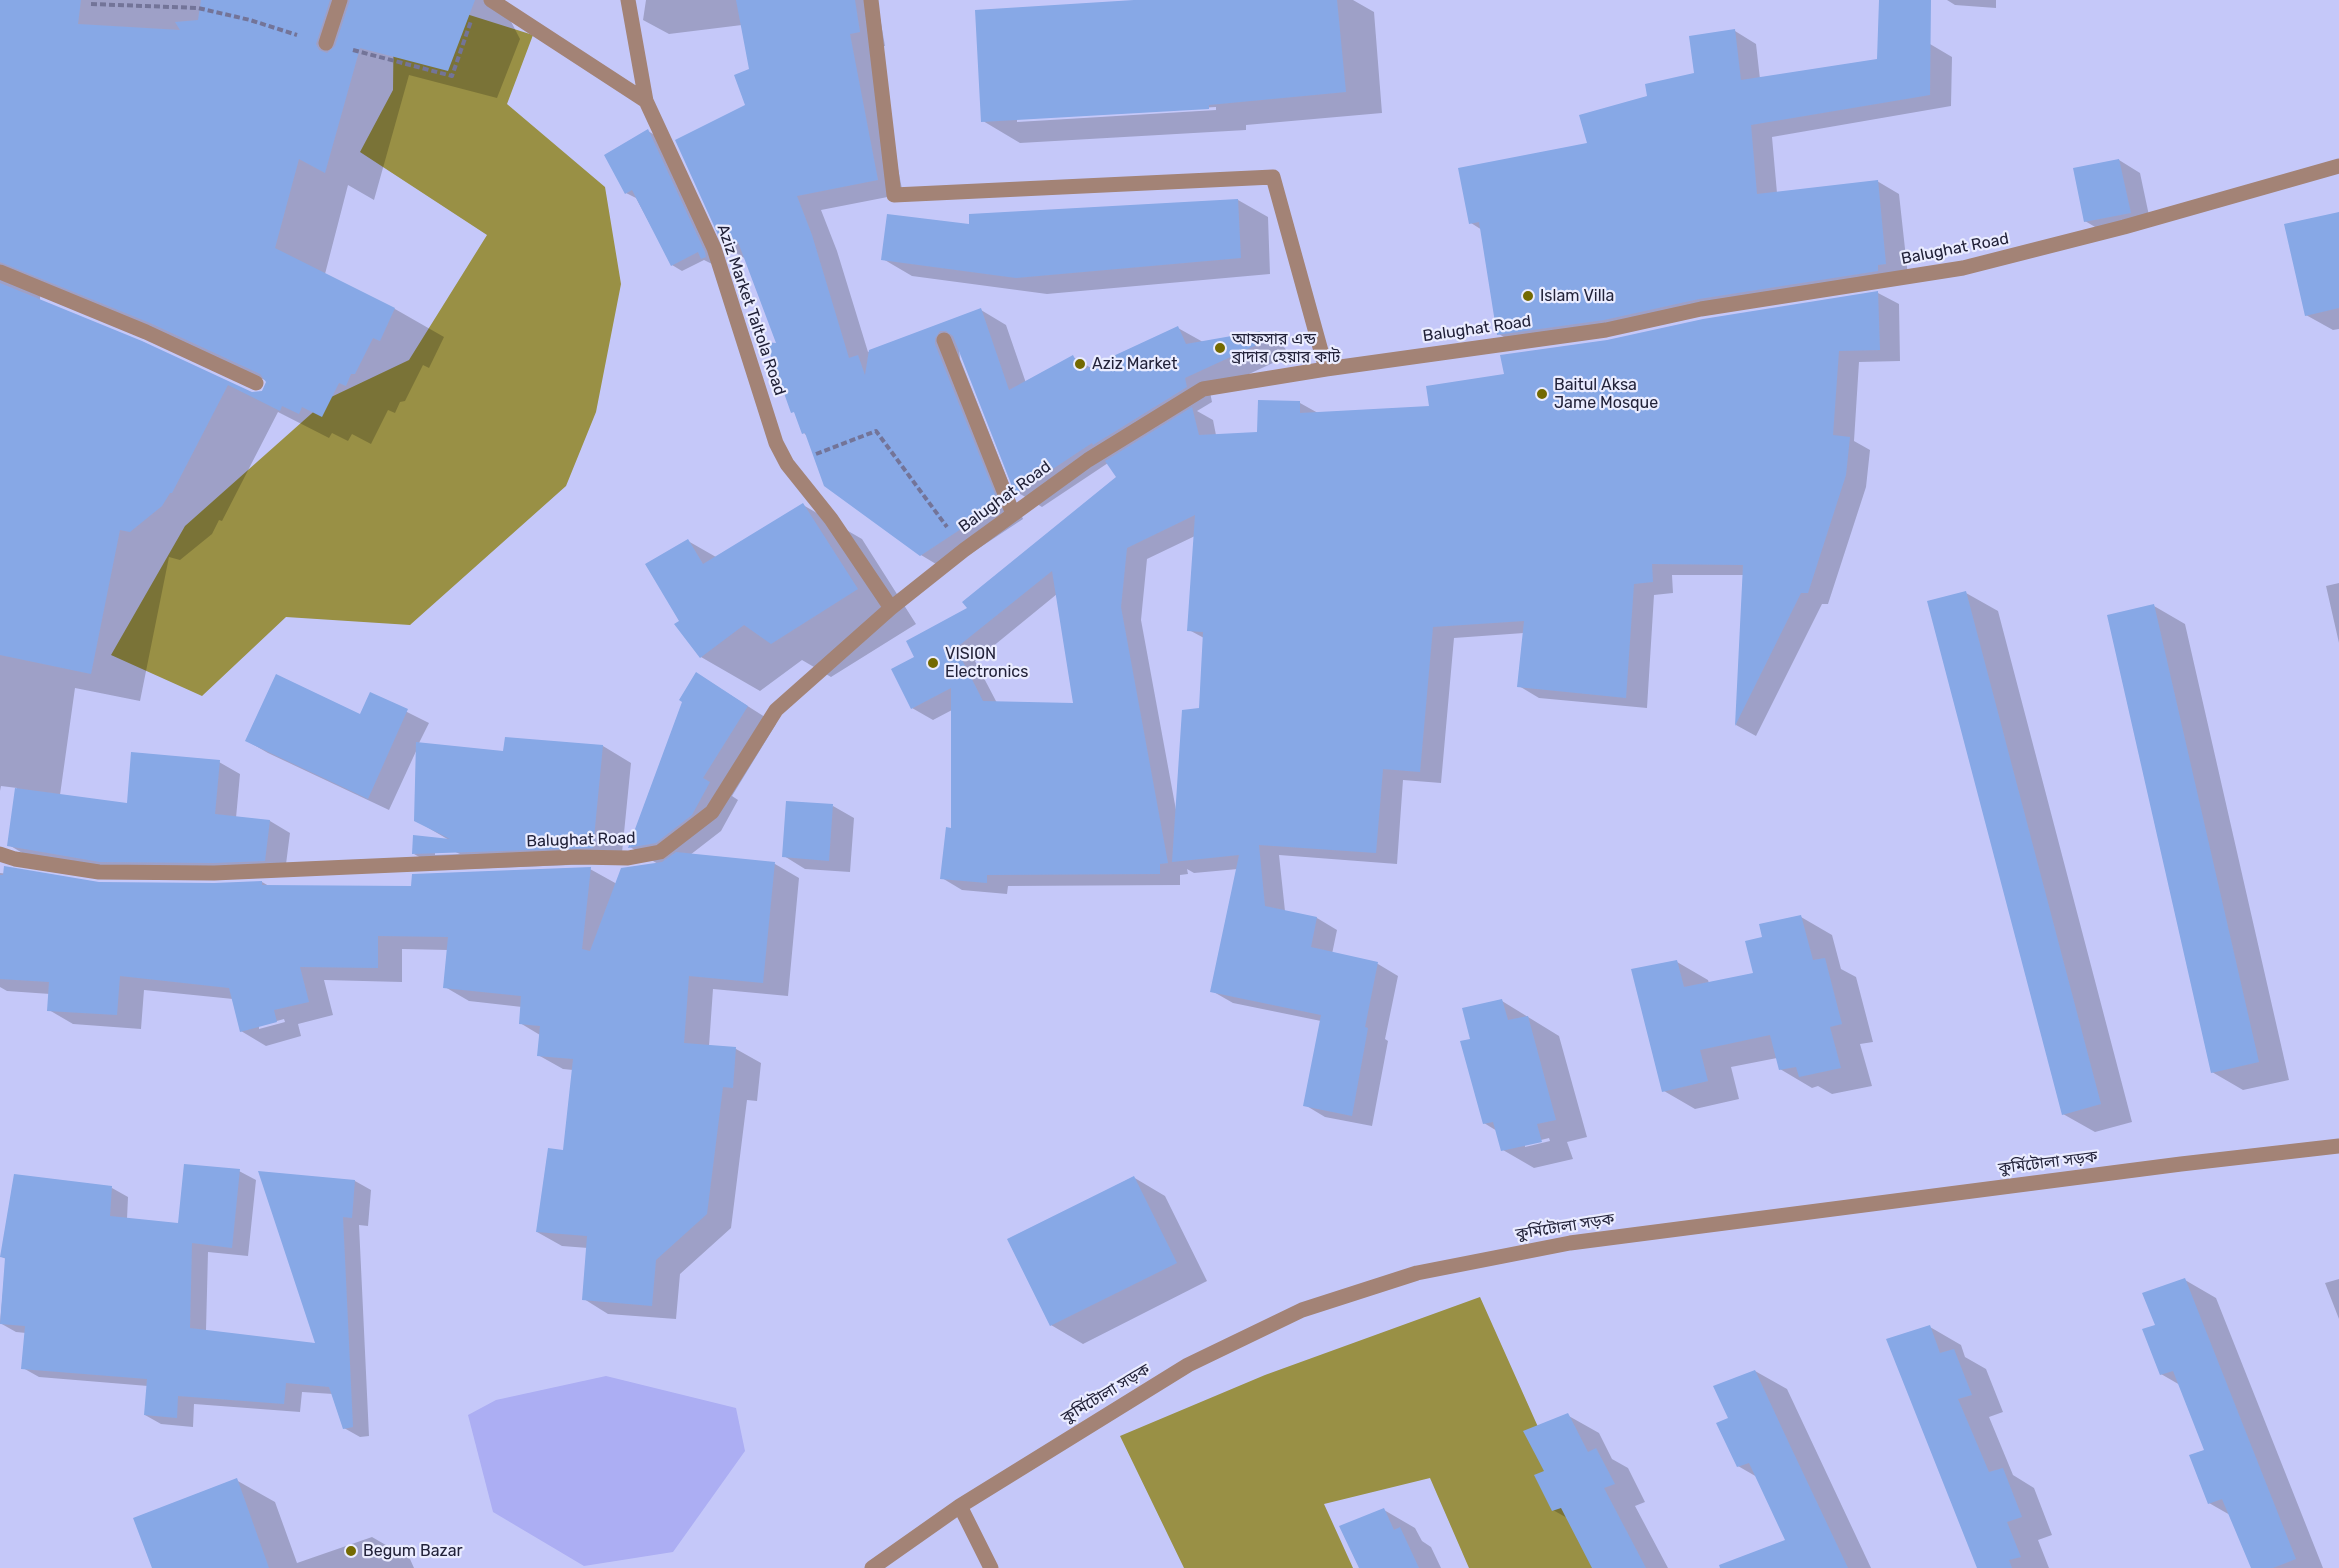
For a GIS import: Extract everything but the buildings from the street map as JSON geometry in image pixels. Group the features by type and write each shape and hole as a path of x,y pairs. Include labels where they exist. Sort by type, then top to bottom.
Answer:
{"street":[{"path":"326,44 340,0"},
{"path":"491,0 646,100"},
{"name":"Aziz Market Taltola Road","path":"628,0 646,100 714,248 776,443 787,464 831,519 891,608"},
{"path":"871,0 894,195 1273,177 1326,369"},
{"name":"Balughat Road","path":"0,854 15,859 99,872 214,873 578,857 628,858 660,852 712,812 776,710 891,608 963,550 1088,460 1203,389 1326,369 1606,330 1701,309 1963,268 2339,166"},
{"path":"0,272 146,332 256,383"},
{"path":"944,340 1013,514"},
{"name":"কুর্মিটোলা সড়ক","path":"872,1568 960,1506 1188,1365 1302,1310 1417,1273 1570,1243 2181,1164 2339,1146"},
{"path":"960,1506 991,1568"}],"path":[{"path":"91,4 198,8 250,20 326,44 452,76 474,11"},
{"path":"787,464 876,431 963,550"}],"shaded area":[{"path":"394,0 422,0 533,35 507,104 605,187 621,284 596,412 566,486 410,625 286,617 202,696 111,655 185,526 329,398 409,360 487,235 360,152 393,90"},
{"path":"1480,1297 1601,1568 1469,1568 1430,1478 1324,1504 1353,1568 1184,1568 1120,1436 1265,1375"}],"water":[{"path":"606,1376 736,1408 745,1451 673,1552 584,1566 493,1512 468,1415 496,1400"}],"place":[{"name":"Islam Villa","path":"1528,296"},
{"name":"আফসার এন্ড ব্রাদার হেয়ার কাট","path":"1220,348"},
{"name":"Aziz Market","path":"1080,364"},
{"name":"Baitul Aksa Jame Mosque","path":"1542,394"},
{"name":"VISION Electronics","path":"933,663"},
{"name":"Begum Bazar","path":"351,1551"}]}
